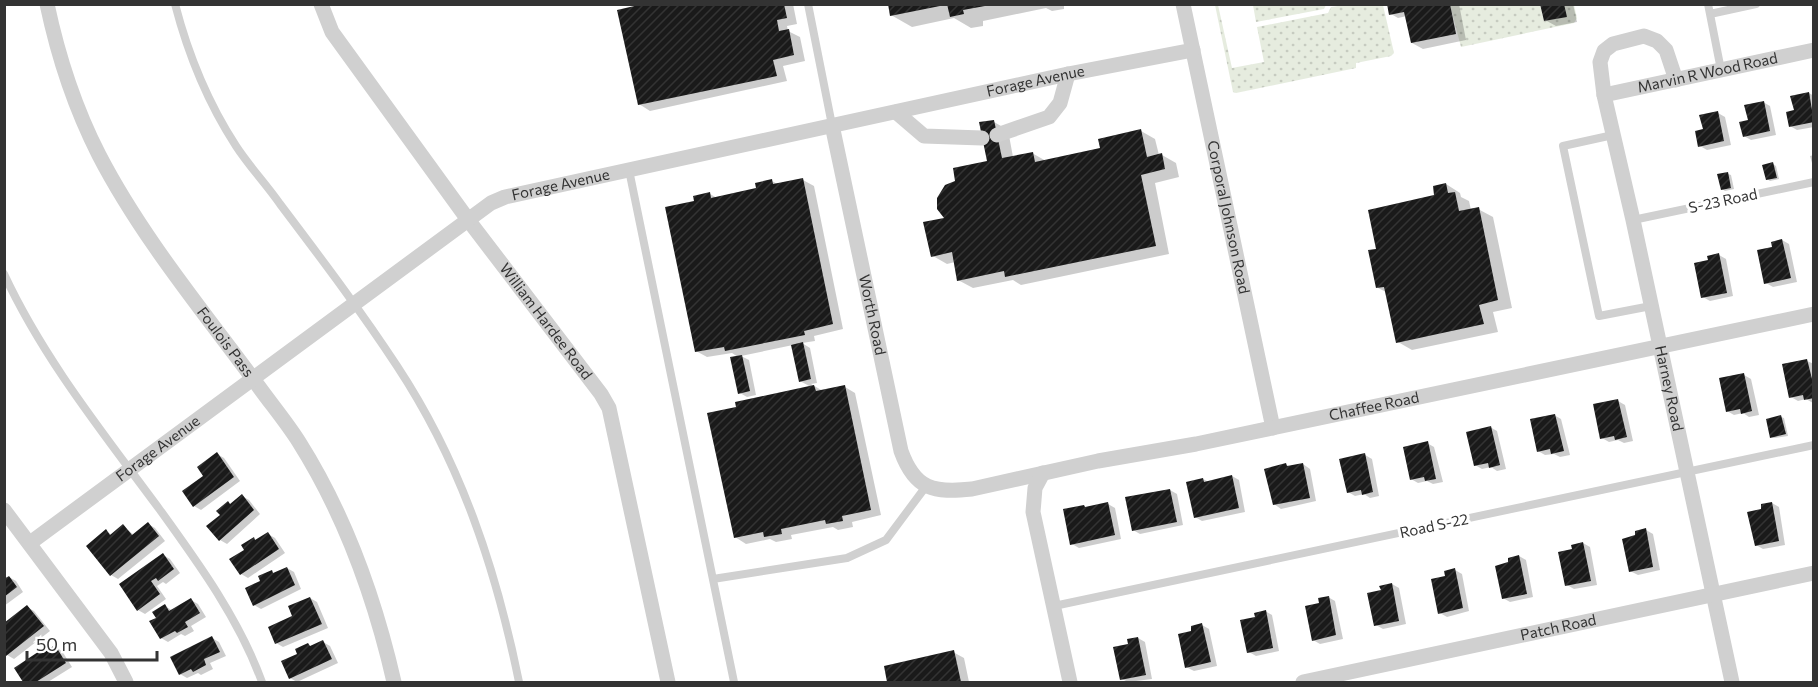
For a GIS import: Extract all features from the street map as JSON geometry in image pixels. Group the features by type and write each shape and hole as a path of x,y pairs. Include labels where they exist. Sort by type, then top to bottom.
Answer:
{"street":[{"name":"Foulois Pass","path":"47,4 61,61 99,154 131,209 298,441 326,489 361,571 387,650 394,682"},
{"name":"William Hardee Road","path":"321,4 332,32 469,220 601,394 609,408 668,682"},
{"name":"Corporal Johnson Road","path":"1184,4 1273,428"},
{"name":"Harney Road","path":"1676,80 1666,50 1657,41 1644,36 1612,44 1604,51 1600,62 1604,96 1633,220 1732,682"},
{"name":"Forage Avenue","path":"30,543 491,203 505,197 1068,74 1193,50"},
{"name":"Marvin R Wood Road","path":"1604,96 1814,50"},
{"path":"896,112 924,136 990,137 1050,117 1060,103 1068,74"},
{"name":"Worth Road","path":"832,125 901,451 908,469 920,482 931,488"},
{"name":"Chaffee Road","path":"931,488 954,491 972,489 1814,314"},
{"path":"1043,474 1035,488 1033,512 1070,682"},
{"path":"4,510 111,653 126,682"},
{"name":"Patch Road","path":"1303,682 1814,573"}],"lane":[{"path":"175,4 195,66 236,147 280,203 397,366 436,434 469,503 487,556 519,682"},
{"path":"808,4 832,125"},
{"path":"1708,4 1721,70"},
{"path":"1710,14 1756,4"},
{"path":"1613,135 1563,147 1599,316 1651,306"},
{"path":"629,170 734,682"},
{"name":"S-23 Road","path":"1633,220 1814,182"},
{"path":"4,274 45,351 206,573 238,630 262,682"},
{"name":"Road S-22","path":"1054,606 1814,445"},
{"path":"713,579 847,558 886,540 931,488"}],"shaded area":[{"path":"1253,4 1326,5 1324,9 1256,22"},
{"path":"1215,5 1218,5 1232,68 1264,62 1257,27 1328,13 1331,7 1344,5 1383,5 1394,53 1391,56 1356,63 1356,68 1236,93 1233,92"},
{"path":"1450,5 1540,5 1544,21 1566,17 1564,5 1574,5 1577,18 1574,23 1461,47"}],"building":[{"path":"643,4 784,4 787,18 777,20 779,31 789,29 794,55 773,60 777,76 638,105 617,10"},
{"path":"888,4 940,4 940,6 890,16"},
{"path":"947,4 985,4 985,6 963,10 964,14 950,17"},
{"path":"1387,4 1450,4 1456,34 1411,43 1404,12 1389,15"},
{"path":"1540,4 1564,4 1567,17 1544,21"},
{"path":"1809,92 1814,122 1789,127 1786,112 1794,110 1790,96"},
{"path":"1764,101 1770,131 1743,137 1739,122 1748,120 1744,105"},
{"path":"1718,111 1724,141 1698,147 1695,131 1703,129 1699,115"},
{"path":"994,120 1002,158 1033,152 1035,162 1100,148 1098,139 1141,129 1147,157 1162,153 1165,169 1141,175 1156,246 1005,277 1004,271 957,281 952,252 931,257 923,222 944,218 937,209 937,198 945,185 955,181 953,168 987,161 979,122"},
{"path":"1773,162 1777,178 1766,180 1762,165"},
{"path":"1728,172 1731,188 1721,190 1717,174"},
{"path":"803,178 833,324 804,331 805,335 725,351 724,347 695,352 665,207 694,201 693,196 710,192 711,198 756,188 755,183 772,179 773,184"},
{"path":"1446,183 1448,193 1455,192 1459,211 1479,207 1498,300 1479,305 1484,324 1396,343 1384,287 1376,288 1368,250 1376,249 1368,210 1434,195 1433,186"},
{"path":"1782,239 1791,278 1764,284 1757,250 1772,247 1771,242"},
{"path":"1719,253 1727,293 1701,298 1694,263 1708,260 1707,256"},
{"path":"803,342 811,379 799,382 791,345"},
{"path":"742,355 750,391 738,394 730,357"},
{"path":"1807,359 1814,387 1814,398 1804,400 1803,395 1789,398 1782,364"},
{"path":"1744,373 1752,411 1741,414 1740,409 1726,412 1719,378"},
{"path":"814,385 816,391 845,385 871,510 842,516 843,521 826,524 825,520 781,529 782,534 764,537 763,532 734,538 707,413 736,407 735,402"},
{"path":"1618,399 1627,437 1615,440 1614,436 1600,439 1593,404"},
{"path":"1555,414 1564,451 1551,454 1550,449 1537,452 1530,419"},
{"path":"1781,415 1786,434 1770,438 1766,419"},
{"path":"1491,426 1500,465 1489,468 1488,463 1474,466 1466,432"},
{"path":"1428,441 1436,479 1425,481 1424,477 1410,480 1403,447"},
{"path":"217,452 234,477 193,507 182,491 203,476 197,467"},
{"path":"1365,453 1373,492 1362,495 1361,490 1347,493 1339,459"},
{"path":"1286,463 1287,466 1303,463 1310,498 1273,505 1264,469"},
{"path":"1232,475 1239,508 1194,518 1186,482 1203,478 1204,482"},
{"path":"1170,489 1177,522 1132,531 1125,497"},
{"path":"242,494 254,510 219,541 206,526 220,515 216,511 228,501 230,504"},
{"path":"1108,502 1115,535 1070,545 1063,509"},
{"path":"1772,502 1779,541 1755,546 1747,512 1761,509 1761,504"},
{"path":"148,522 159,536 110,576 86,546 106,529 110,535 123,524 132,535"},
{"path":"1646,528 1653,567 1629,572 1622,539 1635,535 1635,531"},
{"path":"268,532 279,549 240,575 229,559 244,550 241,545"},
{"path":"1583,542 1591,581 1565,586 1558,552 1572,549 1571,545"},
{"path":"163,553 174,569 158,581 156,578 151,581 160,594 137,611 119,584"},
{"path":"1519,555 1527,594 1502,599 1495,566 1508,562 1508,558"},
{"path":"287,567 295,585 253,606 245,588 260,581 258,576"},
{"path":"1455,568 1463,608 1438,614 1431,579 1445,576 1444,571"},
{"path":"9,576 17,587 4,597 4,579"},
{"path":"1392,583 1399,621 1374,626 1367,593 1381,590 1379,586"},
{"path":"1329,596 1336,635 1312,641 1305,606 1319,603 1318,598"},
{"path":"310,597 322,624 275,644 268,627 292,616 288,606"},
{"path":"191,598 200,613 185,622 188,627 160,639 149,621 156,618 152,612 165,604 169,611"},
{"path":"27,605 44,626 6,656 4,654 4,623"},
{"path":"1266,610 1273,648 1247,653 1240,620 1255,617 1254,613"},
{"path":"1202,623 1211,662 1185,668 1178,634 1191,631 1191,626"},
{"path":"212,636 220,652 204,659 206,665 193,672 191,669 179,675 170,657"},
{"path":"1138,637 1146,675 1120,680 1113,647 1128,644 1127,639"},
{"path":"323,640 332,659 289,679 281,661 297,654 295,649"},
{"path":"55,645 66,663 36,682 23,682 14,668 41,650 43,653"},
{"path":"954,650 961,682 887,682 884,666"}]}
